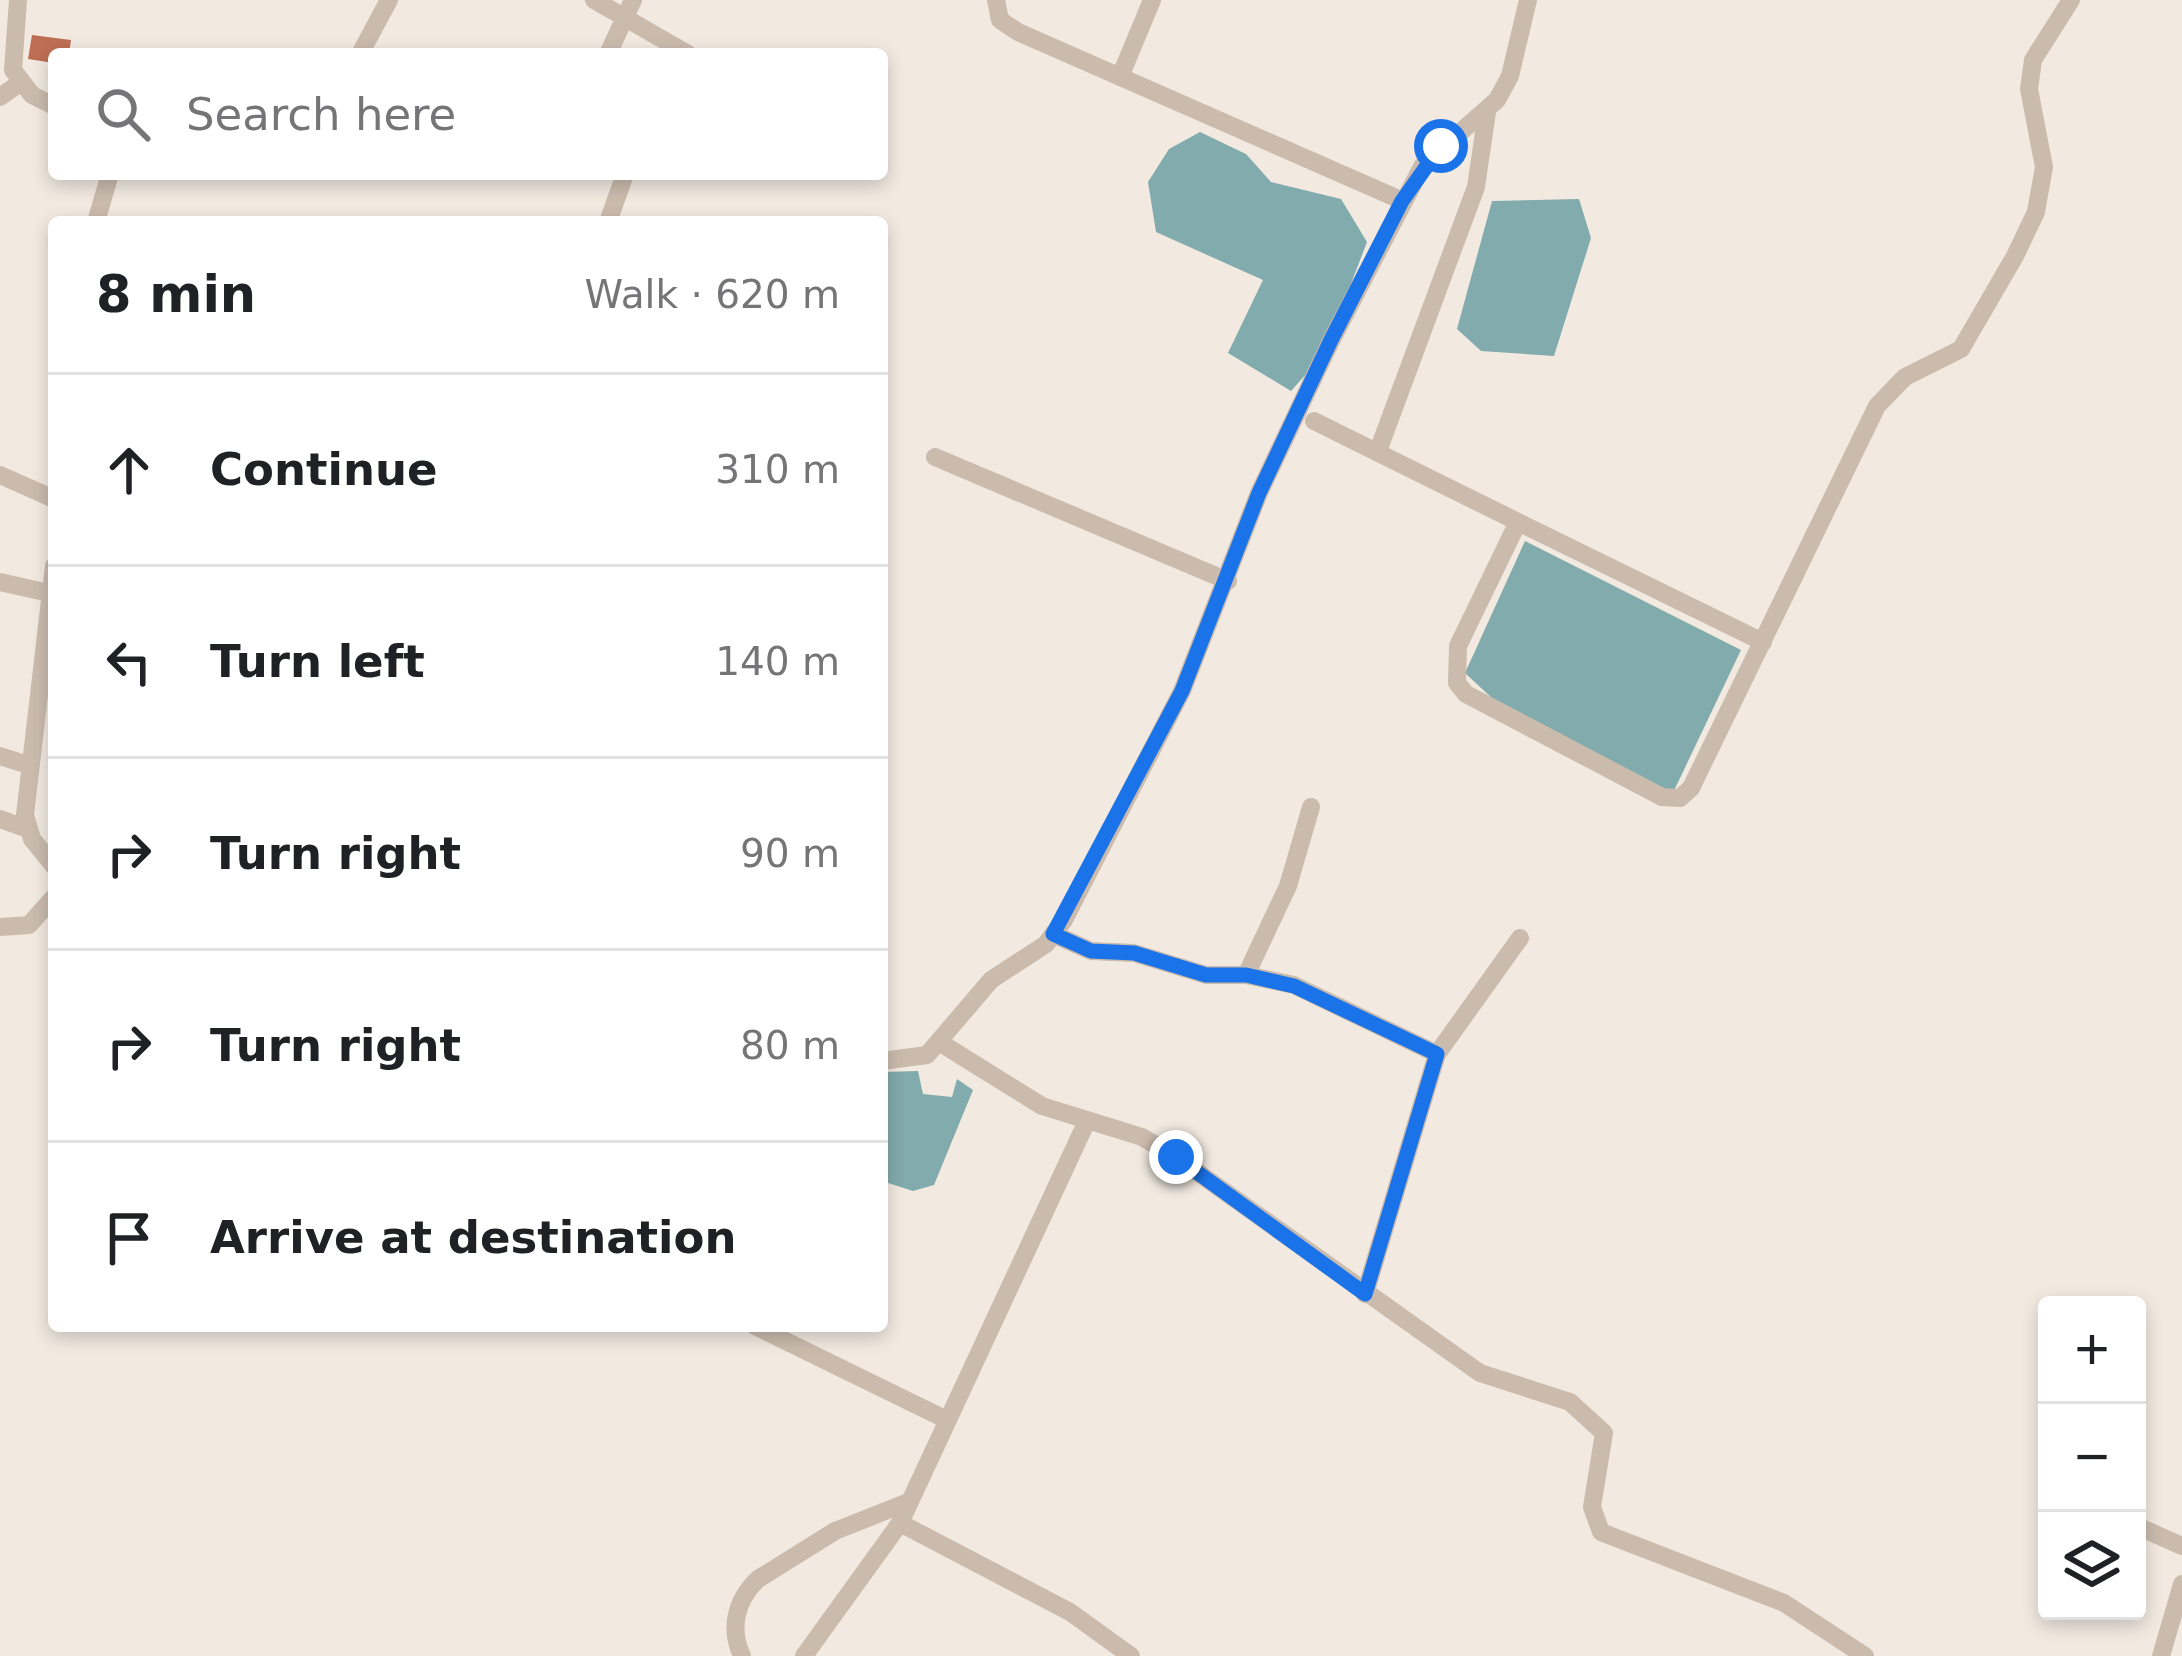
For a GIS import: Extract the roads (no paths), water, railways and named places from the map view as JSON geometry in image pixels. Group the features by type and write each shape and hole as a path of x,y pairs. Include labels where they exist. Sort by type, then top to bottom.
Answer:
{"street":[{"path":"18,0 11,51 20,83 48,102"},
{"path":"363,48 389,0"},
{"path":"594,0 629,9 680,48"},
{"path":"996,0 1000,20 1018,32 1402,201"},
{"path":"1120,77 1152,0"},
{"path":"888,1061 916,1059 939,1042 991,980 1053,934 1182,691 1259,493 1402,201 1432,155 1487,112 1510,76 1528,0"},
{"path":"1518,522 1457,646 1456,683 1466,694 1661,797 1680,798 1691,788 1877,406 1905,377 1961,349 2015,256 2036,212 2044,167 2029,89 2033,60 2071,0"},
{"path":"611,48 629,9"},
{"path":"0,97 20,83"},
{"path":"1378,451 1477,187 1487,112"},
{"path":"98,216 108,180"},
{"path":"610,216 624,180"},
{"path":"1314,422 1763,642"},
{"path":"935,457 1228,580"},
{"path":"0,475 48,496"},
{"path":"0,582 48,593"},
{"path":"28,830 28,765 48,601"},
{"path":"0,756 28,765"},
{"path":"1246,975 1288,886 1311,807"},
{"path":"0,819 28,830 48,858"},
{"path":"0,926 29,925 48,904"},
{"path":"1053,934 1091,951 1134,953 1206,975 1246,975 1294,986 1437,1054"},
{"path":"1365,1294 1437,1054 1520,938"},
{"path":"939,1042 1042,1106 1142,1138 1176,1157 1480,1372 1570,1402 1594,1418 1604,1432 1606,1448 1592,1507 1601,1532 1784,1603 1865,1656"},
{"path":"804,1656 900,1523 1087,1121"},
{"path":"771,1332 945,1419"},
{"path":"742,1656 733,1627 748,1588 836,1532 908,1502"},
{"path":"900,1523 1070,1612 1131,1656"},
{"path":"2146,1530 2182,1546"},
{"path":"2161,1656 2182,1584"}],"water":[{"path":"1200,132 1246,154 1271,182 1341,199 1367,242 1324,354 1291,391 1228,353 1263,280 1156,232 1148,182 1169,149"},
{"path":"1579,199 1591,238 1554,356 1481,351 1457,329 1492,201"},
{"path":"1525,541 1741,650 1671,797 1509,714 1465,673"},
{"path":"918,1071 923,1094 952,1097 957,1079 973,1090 934,1185 913,1191 888,1183 888,1072"}]}
